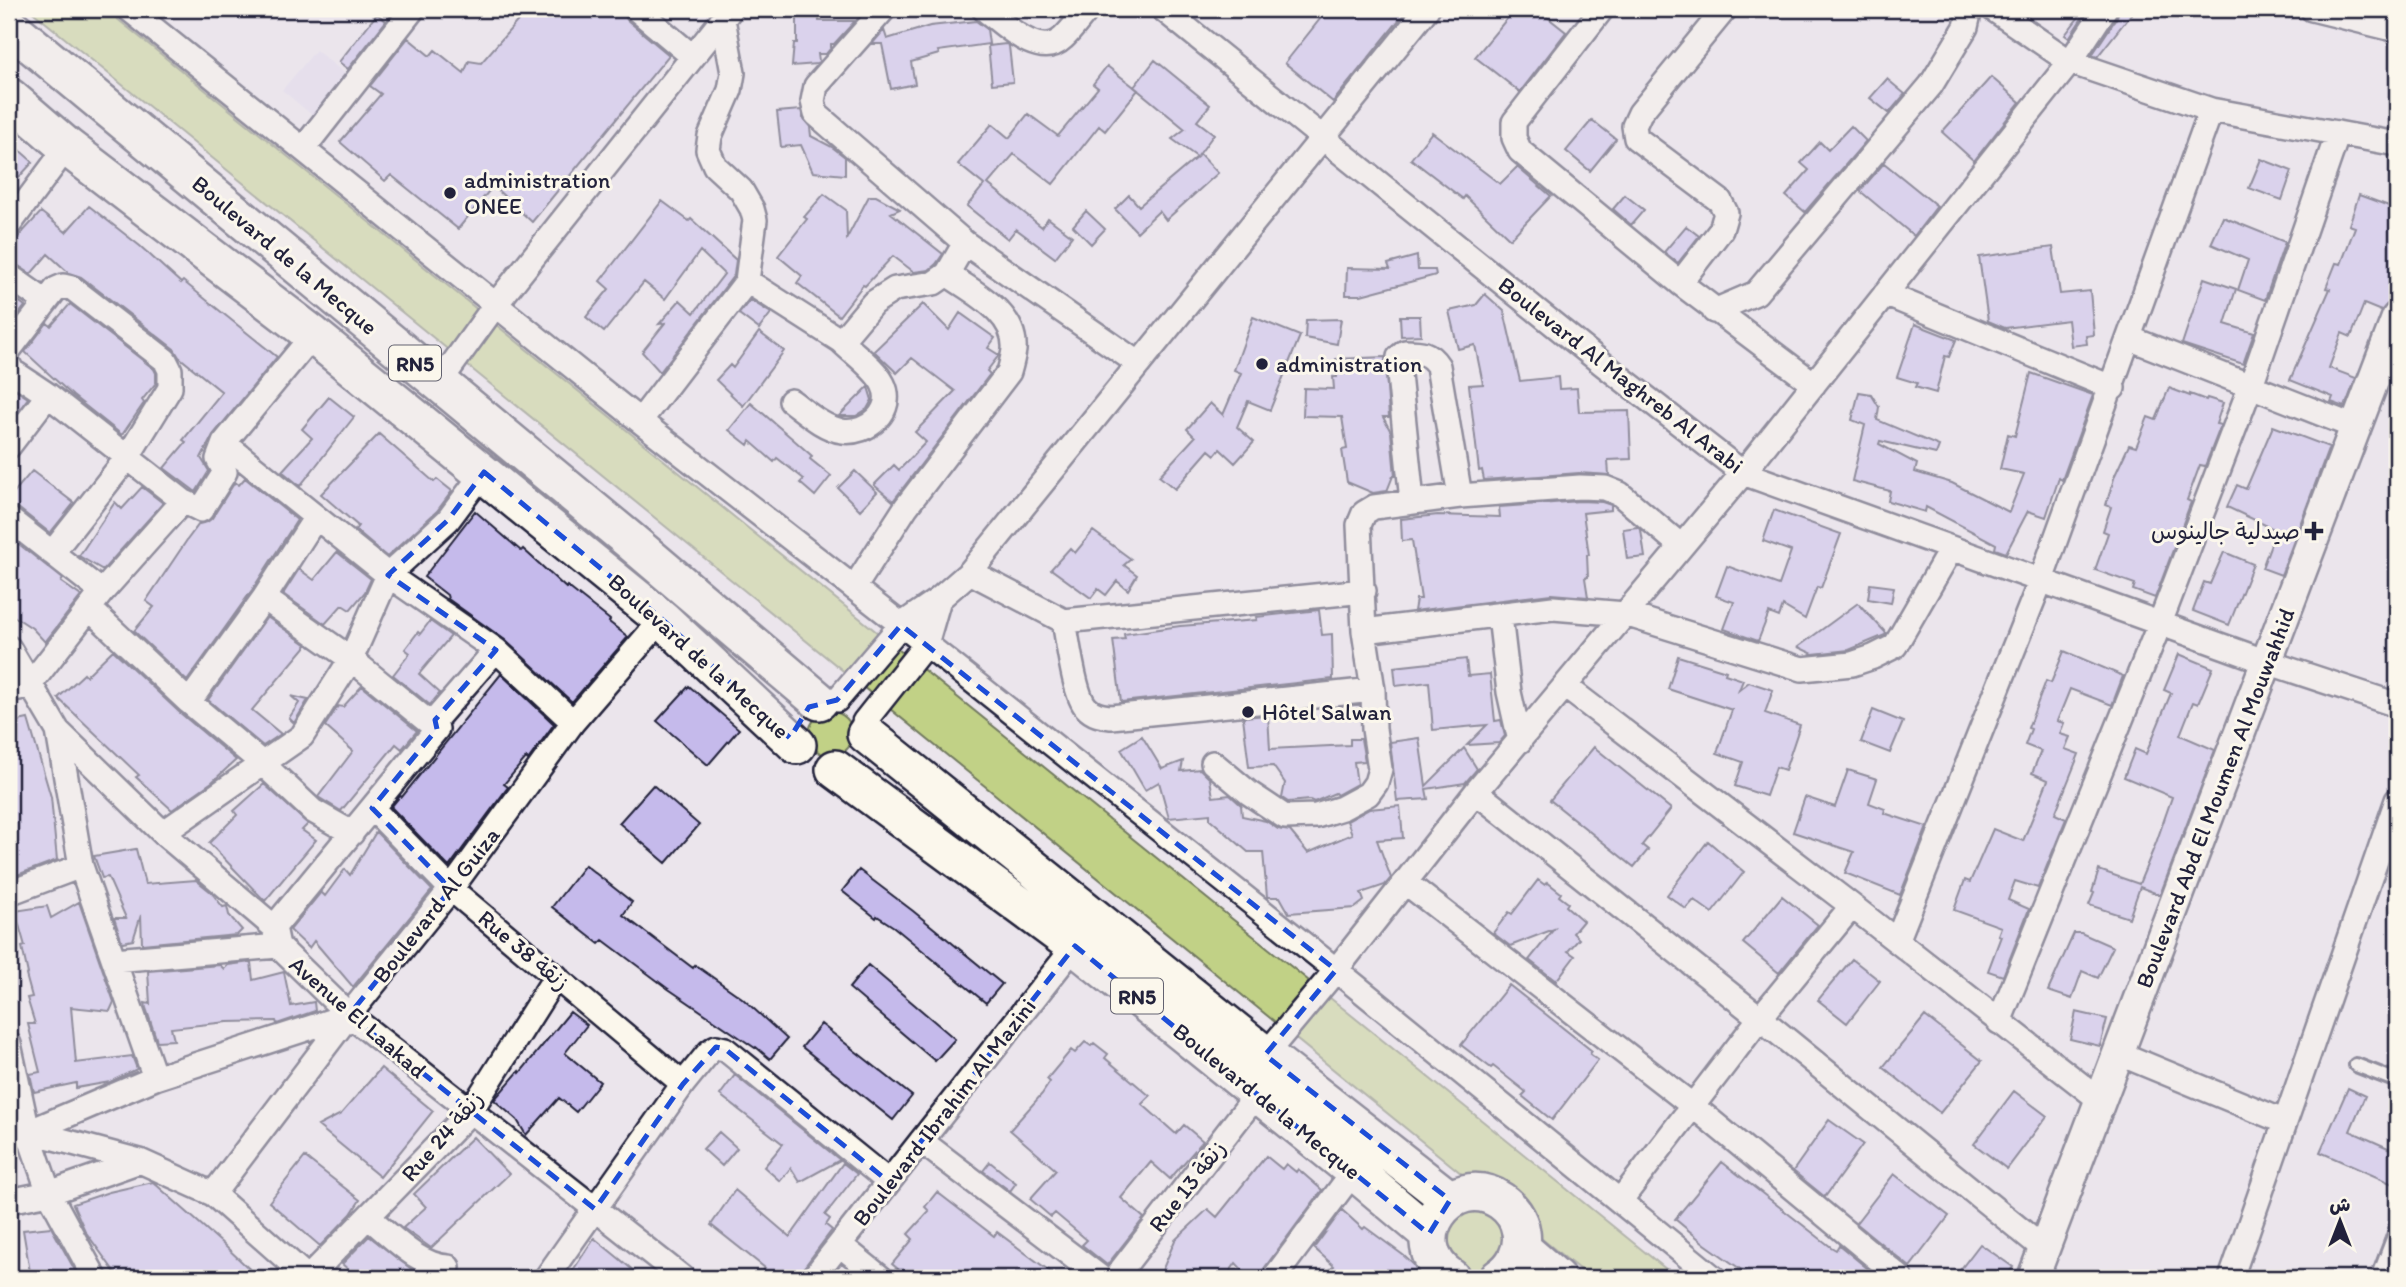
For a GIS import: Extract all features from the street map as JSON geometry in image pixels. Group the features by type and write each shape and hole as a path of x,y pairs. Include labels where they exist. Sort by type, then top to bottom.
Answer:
{"main road":[{"name":"Boulevard de la Mecque","path":"9,26 439,383 1265,1055 1450,1200"},
{"name":"Boulevard de la Mecque","path":"9,97 67,147 313,335 484,472 662,619 797,745"},
{"path":"797,745 797,724 802,714 846,714 865,744 854,761 835,769"},
{"name":"RN5","path":"797,745 808,761 816,766 835,769"},
{"name":"Boulevard de la Mecque","path":"835,769 1074,946 1429,1234"},
{"path":"1451,1278 1438,1267 1432,1257 1429,1234 1432,1221 1450,1200 1464,1194 1480,1193 1495,1197 1508,1205 1517,1218 1521,1233 1521,1248 1516,1262 1499,1278"},
{"path":"1521,1248 1556,1278"}],"street":[{"path":"130,9 640,421 1336,970 1714,1278"},
{"path":"303,149 413,9"},
{"path":"636,9 692,56"},
{"path":"884,9 816,86 816,114 965,243 1139,364"},
{"path":"984,9 1033,45 1048,47 1062,40 1088,9"},
{"name":"Boulevard Al Maghreb Al Arabi","path":"1163,9 1743,473 2267,662 2397,705"},
{"path":"846,714 901,625 939,599 970,572 1427,9"},
{"path":"1602,9 1514,122 1514,138 1520,151 1714,311 1814,384"},
{"path":"1680,283 1721,230 1726,213 1720,201 1636,138 1634,126 1640,113 1725,9"},
{"path":"1714,311 1756,293 1931,85 1966,27 1970,9"},
{"path":"1993,9 2070,62 2211,110 2397,144"},
{"path":"1265,1055 1336,970 1476,792 1743,473 2070,62 2105,9"},
{"path":"2312,9 2397,30"},
{"path":"439,383 496,304 727,14"},
{"path":"640,421 747,281 755,220 752,209 741,190 715,166 708,150 710,136 730,90 733,73 727,14"},
{"path":"1897,941 2041,580 2113,388 2211,110"},
{"path":"1999,1021 2160,623 2250,385 2338,133"},
{"path":"9,225 67,147"},
{"path":"841,341 873,303 895,289 934,283 947,274 965,243"},
{"path":"854,588 906,507 1009,372 1014,350 1013,336 1000,312 947,274"},
{"path":"9,276 46,302"},
{"path":"747,281 841,341 883,383 887,397 885,408 875,422 844,432 824,425 791,401"},
{"path":"9,350 56,289 63,286 72,288 165,360 170,370 170,388 127,457 52,553"},
{"path":"1885,294 2113,388"},
{"name":"Boulevard Abd El Moumen Al Mouwahhid","path":"2033,1278 2397,318"},
{"path":"9,365 12,371 48,395 183,501 201,510 225,472 218,459 224,443 313,335"},
{"path":"2129,338 2356,427"},
{"path":"1412,501 1398,365 1399,357 1405,352 1425,352 1433,358 1437,366 1460,496"},
{"path":"9,446 48,395"},
{"path":"224,443 388,575 496,650 573,722"},
{"path":"163,833 302,736 351,659 388,575 448,520 484,472"},
{"path":"1213,763 1248,793 1285,817 1316,816 1342,808 1368,794 1376,783 1380,769 1364,631 1359,525 1364,513 1374,507 1460,496 1580,487 1605,488 1620,494 1681,546"},
{"path":"19,688 183,501"},
{"path":"189,702 264,598 316,517"},
{"path":"9,519 52,553 189,702 262,763 313,811 352,833"},
{"path":"1364,631 1553,608 1625,614 1802,669 1852,663 1873,657 1895,646 1951,549"},
{"path":"970,572 1064,621 1364,591"},
{"path":"264,598 351,659 437,729"},
{"path":"846,714 926,644 939,599"},
{"path":"1500,615 1509,692 1520,741"},
{"name":"Boulevard Al Guiza","path":"213,1194 349,1015 451,890 573,722 662,619"},
{"path":"1064,621 1080,698 1087,709 1111,718 1373,691"},
{"path":"9,648 19,688 58,732 81,866 155,1078"},
{"path":"437,729 435,720 496,650"},
{"path":"1566,687 1853,906 2100,1100"},
{"path":"114,960 276,937 352,833 437,729"},
{"name":"Avenue El Laakad","path":"58,732 276,937 349,1015 683,1278"},
{"path":"1476,792 2044,1249"},
{"path":"2231,1278 2397,800"},
{"name":"Rue 38 زنقة","path":"372,808 451,890 683,1084"},
{"path":"9,893 81,866"},
{"path":"1405,883 1693,1106 1901,1278"},
{"path":"1620,1201 1760,1018 1853,906"},
{"name":"Boulevard Ibrahim Al Mazini","path":"813,1278 1074,946"},
{"name":"Rue 24 زنقة","path":"308,1278 470,1112 556,976"},
{"path":"18,1129 155,1078 349,1015"},
{"path":"9,1044 18,1129 95,1278"},
{"path":"546,1278 683,1084 709,1052 716,1048 725,1049 889,1182"},
{"path":"2118,1053 2285,1122"},
{"name":"Rue 13 زنقة","path":"1115,1278 1258,1093"},
{"path":"18,1129 140,1161 213,1194 308,1278"},
{"path":"921,1141 1101,1278"},
{"path":"9,1201 49,1193 140,1161"},
{"path":"1274,1278 1354,1171"},
{"path":"368,1217 424,1262 448,1267"},
{"path":"839,1245 881,1278"}],"lane":[{"path":"2356,1065 2397,1081"},
{"path":"2378,1278 2397,1228"}],"highlighted area":[{"path":"484,472 662,619 790,738 809,707 837,700 901,625 1336,970 1265,1055 1450,1200 1429,1234 1075,946 889,1182 725,1049 716,1047 683,1084 595,1209 349,1015 451,889 372,808 437,729 435,720 496,650 388,575 448,520"}],"shaded area":[{"path":"316,50 365,90 331,131 282,90"}],"green space":[{"path":"29,9 105,9 1677,1278 1590,1278"},
{"path":"831,712 847,718 853,734 847,750 831,756 815,750 809,734 815,718"},
{"path":"1473,1208 1502,1219 1509,1249 1488,1272 1464,1270 1447,1255 1447,1224"}],"building":[{"path":"528,9 622,9 627,20 669,55 532,222 493,186 458,229 391,175 385,181 340,142 381,94 370,86 408,38 430,56 435,50 464,73 469,61 481,63"},
{"path":"1328,9 1408,9 1333,102 1285,63"},
{"path":"1515,9 1537,9 1566,32 1520,92 1475,57"},
{"path":"2085,9 2088,9 2069,38 2065,35"},
{"path":"2119,9 2135,9 2097,57 2092,55 2117,17"},
{"path":"797,12 819,12 819,21 855,21 831,44 826,54 818,54 817,64 792,66 794,43 797,43"},
{"path":"377,14 386,21 348,69 339,62"},
{"path":"976,21 987,29 989,44 938,51 939,54 911,62 915,84 891,89 882,44 872,44 884,30 887,39 930,26"},
{"path":"988,46 1009,46 1013,82 992,84"},
{"path":"1155,60 1210,105 1197,121 1214,134 1198,156 1200,154 1218,173 1166,220 1159,211 1137,232 1115,209 1129,195 1139,206 1197,157 1172,139 1185,129 1134,87"},
{"path":"1107,66 1138,90 1105,131 1099,126 1053,184 1014,154 988,184 1042,227 1048,218 1072,236 1055,258 1016,229 1008,239 967,206 984,185 958,164 992,124 1009,138 1028,114 1058,136 1098,88 1093,84"},
{"path":"1991,77 2020,102 1974,161 1942,132"},
{"path":"1887,79 1905,94 1889,113 1870,98"},
{"path":"801,110 810,127 811,136 845,157 845,175 813,172 801,145 781,147 777,112"},
{"path":"1592,120 1616,139 1590,171 1566,151"},
{"path":"1851,126 1866,141 1805,212 1786,196 1809,170 1801,163 1820,142 1828,150"},
{"path":"1432,132 1500,184 1517,167 1551,196 1510,239 1465,196 1463,199 1411,159"},
{"path":"9,141 33,162 9,188"},
{"path":"2261,159 2292,171 2282,200 2249,188"},
{"path":"1884,163 1937,206 1914,236 1860,191"},
{"path":"824,194 846,210 847,238 869,196 876,196 900,209 891,213 943,254 929,270 914,272 893,256 865,286 863,285 839,316 797,283 802,276 778,256 807,219 804,217"},
{"path":"1625,195 1644,210 1631,225 1613,209"},
{"path":"2359,195 2397,209 2397,301 2387,304 2381,311 2364,304 2351,337 2342,333 2329,368 2356,378 2345,407 2331,402 2333,397 2290,380 2330,289 2326,288 2336,263 2341,264 2355,227 2349,225"},
{"path":"662,201 689,221 691,219 736,260 734,275 660,372 642,352 665,323 659,324 680,300 694,313 724,274 700,251 665,299 644,282 604,332 586,317 609,289 600,281"},
{"path":"89,206 181,283 183,281 277,357 213,435 201,458 209,471 196,492 164,468 222,392 179,357 174,349 81,277 69,273 48,254 31,274 9,262 9,247 41,212 66,232"},
{"path":"1086,211 1105,229 1091,244 1073,226"},
{"path":"2223,217 2285,242 2265,300 2238,290 2248,260 2211,244"},
{"path":"1686,226 1699,236 1678,263 1664,252"},
{"path":"2053,247 2060,294 2090,291 2094,335 2086,336 2087,344 2071,346 2068,320 2005,328 1988,321 1979,257"},
{"path":"1417,256 1418,270 1435,270 1436,275 1361,295 1346,295 1347,268 1390,269 1388,264"},
{"path":"2204,278 2236,289 2225,324 2254,333 2243,364 2182,344"},
{"path":"9,294 25,306 9,327"},
{"path":"1485,294 1504,311 1520,381 1558,377 1559,389 1577,388 1579,412 1629,411 1631,459 1608,460 1609,475 1579,473 1484,480 1482,470 1479,471 1469,385 1483,384 1475,345 1458,349 1449,311 1476,305"},
{"path":"750,300 771,313 759,329 739,314"},
{"path":"70,304 156,373 156,383 142,400 144,403 122,435 73,396 25,352 47,323 51,326"},
{"path":"923,304 949,330 960,313 995,338 988,348 999,355 987,371 990,374 893,501 874,485 894,465 899,470 926,442 915,432 955,391 912,358 897,373 874,351"},
{"path":"1400,316 1420,316 1421,335 1401,336"},
{"path":"1253,317 1300,336 1270,410 1248,401 1237,427 1254,442 1235,463 1220,449 1215,455 1209,450 1175,489 1159,476 1195,437 1187,429 1210,403 1223,415 1241,373 1234,370"},
{"path":"1341,319 1337,344 1305,338 1306,320"},
{"path":"1915,324 1956,340 1949,357 1945,356 1936,393 1915,387 1917,383 1897,377"},
{"path":"759,332 784,351 743,406 716,380 730,365 733,368"},
{"path":"1385,357 1389,417 1383,417 1391,432 1395,476 1387,491 1373,493 1347,482 1342,450 1347,449 1342,417 1303,416 1304,388 1334,389 1333,377 1337,377 1336,359"},
{"path":"2031,373 2093,395 2046,517 2028,511 2006,553 1995,549 1996,544 1926,507 1925,512 1888,501 1890,491 1852,481 1865,425 1852,420 1859,392 1871,394 1879,407 1877,420 1939,446 1936,454 1880,441 1879,444 1917,464 1915,472 1952,483 2009,512 2024,474 2000,469 2008,434 2015,436"},
{"path":"9,386 28,398 9,423"},
{"path":"868,387 872,400 867,409 856,416 839,416"},
{"path":"2169,388 2223,403 2216,424 2221,425 2205,466 2200,465 2187,500 2191,502 2155,598 2133,590 2135,584 2095,570 2108,533 2103,531 2111,507 2106,505 2115,475 2129,445 2136,447 2148,417 2156,420"},
{"path":"329,397 354,417 300,486 282,471 312,438 302,429"},
{"path":"751,403 831,476 815,496 800,483 804,479 777,458 774,462 750,441 748,445 729,430"},
{"path":"2273,426 2329,447 2281,575 2262,568 2276,530 2227,507 2237,485 2246,489"},
{"path":"379,434 434,482 437,479 452,491 437,511 387,557 355,530 358,526 321,494"},
{"path":"32,471 74,503 50,533 18,508 9,505 9,498"},
{"path":"855,471 877,492 860,510 838,488"},
{"path":"245,478 297,520 252,590 187,681 134,631 154,607 146,601 187,540 199,524 212,518 235,482 239,485"},
{"path":"142,487 163,503 103,570 79,556 115,502 122,509"},
{"path":"1580,501 1611,505 1611,510 1583,513 1589,555 1588,577 1585,578 1588,597 1551,594 1414,611 1416,599 1421,599 1412,540 1402,541 1401,519 1438,515 1500,517 1499,507"},
{"path":"1774,510 1841,534 1821,588 1817,587 1805,619 1783,606 1779,617 1769,613 1758,641 1724,629 1734,602 1716,596 1727,566 1779,585 1791,551 1763,541"},
{"path":"475,511 628,637 572,702 505,640 448,599 447,595 424,577"},
{"path":"1637,527 1641,530 1645,557 1627,559 1623,529"},
{"path":"1093,531 1131,559 1124,565 1137,575 1128,590 1117,581 1106,595 1098,589 1091,598 1051,569 1070,548 1075,553"},
{"path":"15,541 81,596 45,642 32,628 9,613 9,549"},
{"path":"337,552 371,579 365,592 350,610 342,605 325,624 283,594 299,569 314,580"},
{"path":"2224,552 2253,564 2229,625 2193,611 2204,582 2210,584"},
{"path":"1870,584 1894,587 1891,603 1868,599"},
{"path":"1858,603 1885,635 1849,650 1813,654 1798,647"},
{"path":"1319,610 1322,635 1332,634 1333,679 1121,702 1113,640 1125,639 1124,634 1257,620 1256,617"},
{"path":"267,617 307,645 252,710 281,734 263,746 208,700"},
{"path":"430,621 451,636 419,674 440,693 430,705 393,675 410,653 405,649"},
{"path":"113,650 179,712 236,760 212,782 172,810 58,698"},
{"path":"2064,651 2123,676 2112,705 2070,689 2057,721 2064,723 2060,734 2070,737 2065,749 2079,754 2055,814 2066,819 2038,888 2015,881 2008,900 2029,909 2003,976 1988,971 2001,936 1998,935 2001,927 1954,910 1965,880 1970,882 1993,829 2023,841 2048,780 2032,773 2041,751 2025,745 2031,729 2028,728 2046,681 2051,683"},
{"path":"2179,654 2213,668 2198,704 2193,702 2180,735 2215,750 2160,895 2140,887 2129,918 2089,905 2099,870 2139,884 2156,843 2172,797 2124,777 2135,749 2146,754 2171,693 2164,690"},
{"path":"1678,656 1726,671 1725,674 1743,680 1739,690 1749,682 1773,690 1765,713 1800,725 1785,770 1776,767 1766,796 1735,786 1743,762 1717,753 1732,710 1668,689"},
{"path":"1466,659 1468,676 1490,674 1495,721 1501,720 1505,736 1499,743 1467,745 1487,725 1433,730 1429,682 1396,686 1394,667"},
{"path":"501,674 554,724 528,760 526,758 504,784 508,787 449,867 391,807 402,797"},
{"path":"362,686 417,731 402,749 396,744 341,811 318,797 353,751 325,726 338,706 343,707"},
{"path":"689,686 739,729 708,765 657,721"},
{"path":"291,696 308,700 294,723 289,718 299,703"},
{"path":"1873,710 1903,722 1890,753 1861,742"},
{"path":"1268,715 1270,749 1350,745 1350,739 1361,739 1365,761 1354,762 1357,784 1337,795 1335,793 1314,802 1288,802 1282,798 1285,783 1273,766 1249,767 1243,717"},
{"path":"28,719 51,797 57,860 9,878 9,723"},
{"path":"1142,736 1162,769 1183,761 1181,771 1200,769 1210,779 1213,797 1230,795 1241,805 1242,816 1266,821 1278,829 1290,831 1308,853 1352,834 1347,821 1369,809 1400,806 1403,838 1377,840 1391,878 1385,885 1361,893 1364,901 1355,908 1289,913 1280,897 1267,897 1263,852 1248,852 1210,819 1210,814 1169,818 1159,782 1145,790 1121,749"},
{"path":"1419,738 1426,786 1464,748 1477,769 1465,783 1426,789 1428,799 1397,801 1390,742"},
{"path":"1594,747 1671,809 1642,845 1648,850 1634,867 1550,800"},
{"path":"1848,770 1877,779 1869,803 1885,809 1884,813 1927,827 1900,895 1845,873 1854,852 1793,832 1805,797 1835,807"},
{"path":"264,784 308,824 302,830 316,840 265,901 209,843 237,815 234,811"},
{"path":"653,785 699,825 666,863 619,823"},
{"path":"376,832 432,890 353,987 314,941 309,948 290,930 321,892 325,896 345,869 350,875"},
{"path":"1708,841 1744,872 1712,913 1694,900 1686,909 1667,895"},
{"path":"136,849 145,884 196,880 211,892 223,907 227,906 229,915 242,930 237,935 142,944 141,915 133,940 122,942 114,918 126,918 108,877 102,878 94,856"},
{"path":"585,865 632,902 623,915 693,968 695,965 742,998 787,1039 770,1059 603,940 599,944 552,907"},
{"path":"859,870 1002,984 986,1003 894,927 877,916 876,918 842,891"},
{"path":"1538,880 1545,885 1547,882 1561,893 1559,896 1568,903 1566,906 1583,921 1573,933 1579,939 1568,951 1575,956 1556,981 1529,960 1554,929 1510,946 1493,933 1509,912 1512,914"},
{"path":"1782,896 1818,925 1779,973 1743,943"},
{"path":"79,902 114,1002 110,1011 71,1007 76,1063 132,1056 137,1069 110,1082 76,1088 76,1083 34,1092 30,1074 40,1072 28,1024 35,1024 27,998 32,997 22,947 25,946 15,911 47,906 51,918"},
{"path":"2074,933 2081,933 2113,947 2098,978 2082,971 2072,999 2048,991"},
{"path":"1852,959 1880,981 1847,1023 1818,1000"},
{"path":"251,962 253,980 284,972 291,1006 314,1002 315,1011 277,1024 276,1021 227,1022 171,1028 174,1040 157,1041 145,1003 150,1004 148,971 220,965 224,969 228,965"},
{"path":"868,965 955,1039 935,1061 849,988"},
{"path":"1509,985 1592,1051 1590,1054 1598,1060 1552,1120 1522,1096 1526,1092 1461,1045"},
{"path":"570,1012 587,1025 565,1053 600,1082 576,1112 559,1098 526,1135 517,1120 494,1100"},
{"path":"2076,1012 2107,1019 2100,1046 2070,1039"},
{"path":"1925,1016 1982,1061 1940,1113 1883,1067"},
{"path":"821,1024 912,1096 893,1120 802,1047"},
{"path":"1085,1042 1091,1046 1094,1043 1108,1054 1105,1058 1150,1096 1142,1104 1176,1134 1184,1125 1203,1141 1170,1179 1151,1162 1121,1198 1144,1218 1107,1265 1082,1245 1087,1240 1055,1213 1051,1217 1030,1199 1056,1170 1010,1130 1042,1094 1050,1082 1047,1079 1071,1050 1075,1053"},
{"path":"381,1068 433,1111 380,1177 318,1126 341,1114"},
{"path":"735,1075 840,1160 800,1182 791,1168 780,1181 764,1167 783,1144 720,1095"},
{"path":"2348,1088 2365,1096 2350,1131 2397,1152 2397,1186 2320,1152"},
{"path":"2014,1091 2047,1116 2007,1169 1974,1144"},
{"path":"1829,1120 1863,1144 1825,1197 1793,1171"},
{"path":"719,1132 737,1148 722,1166 703,1149"},
{"path":"473,1137 509,1174 431,1248 403,1228 426,1207 414,1194"},
{"path":"1266,1156 1282,1169 1286,1164 1296,1172 1298,1169 1322,1190 1263,1270 1260,1278 1250,1278 1236,1263 1225,1278 1159,1278 1175,1240 1208,1209 1217,1217"},
{"path":"305,1157 360,1200 351,1214 320,1246 269,1202"},
{"path":"990,1162 1016,1183 1010,1191 983,1171"},
{"path":"1722,1162 1831,1247 1836,1250 1839,1245 1879,1278 1753,1278 1705,1244 1675,1219"},
{"path":"843,1163 857,1174 825,1215 830,1219 826,1225 832,1230 796,1278 757,1278 765,1268 711,1225 735,1190 790,1237"},
{"path":"1894,1174 1949,1216 1910,1267 1856,1223"},
{"path":"153,1182 259,1278 119,1278 85,1231 73,1204"},
{"path":"937,1192 994,1236 997,1232 1059,1278 909,1278 892,1264 913,1239 908,1234 929,1211 925,1207"},
{"path":"1342,1210 1363,1229 1365,1227 1403,1255 1414,1265 1421,1278 1343,1278 1331,1269 1334,1266 1314,1248"},
{"path":"51,1227 78,1278 31,1278 23,1230"},
{"path":"369,1236 420,1278 358,1278 342,1264"},
{"path":"594,1238 621,1260 642,1278 568,1278"},
{"path":"1980,1244 2013,1267 2005,1278 1954,1278"}],"place":[{"name":"administration ONEE","path":"450,193"},
{"name":"administration","path":"1262,364"},
{"name":"صيدلية جالينوس","path":"2314,531"},
{"name":"Hôtel Salwan","path":"1248,712"}]}
